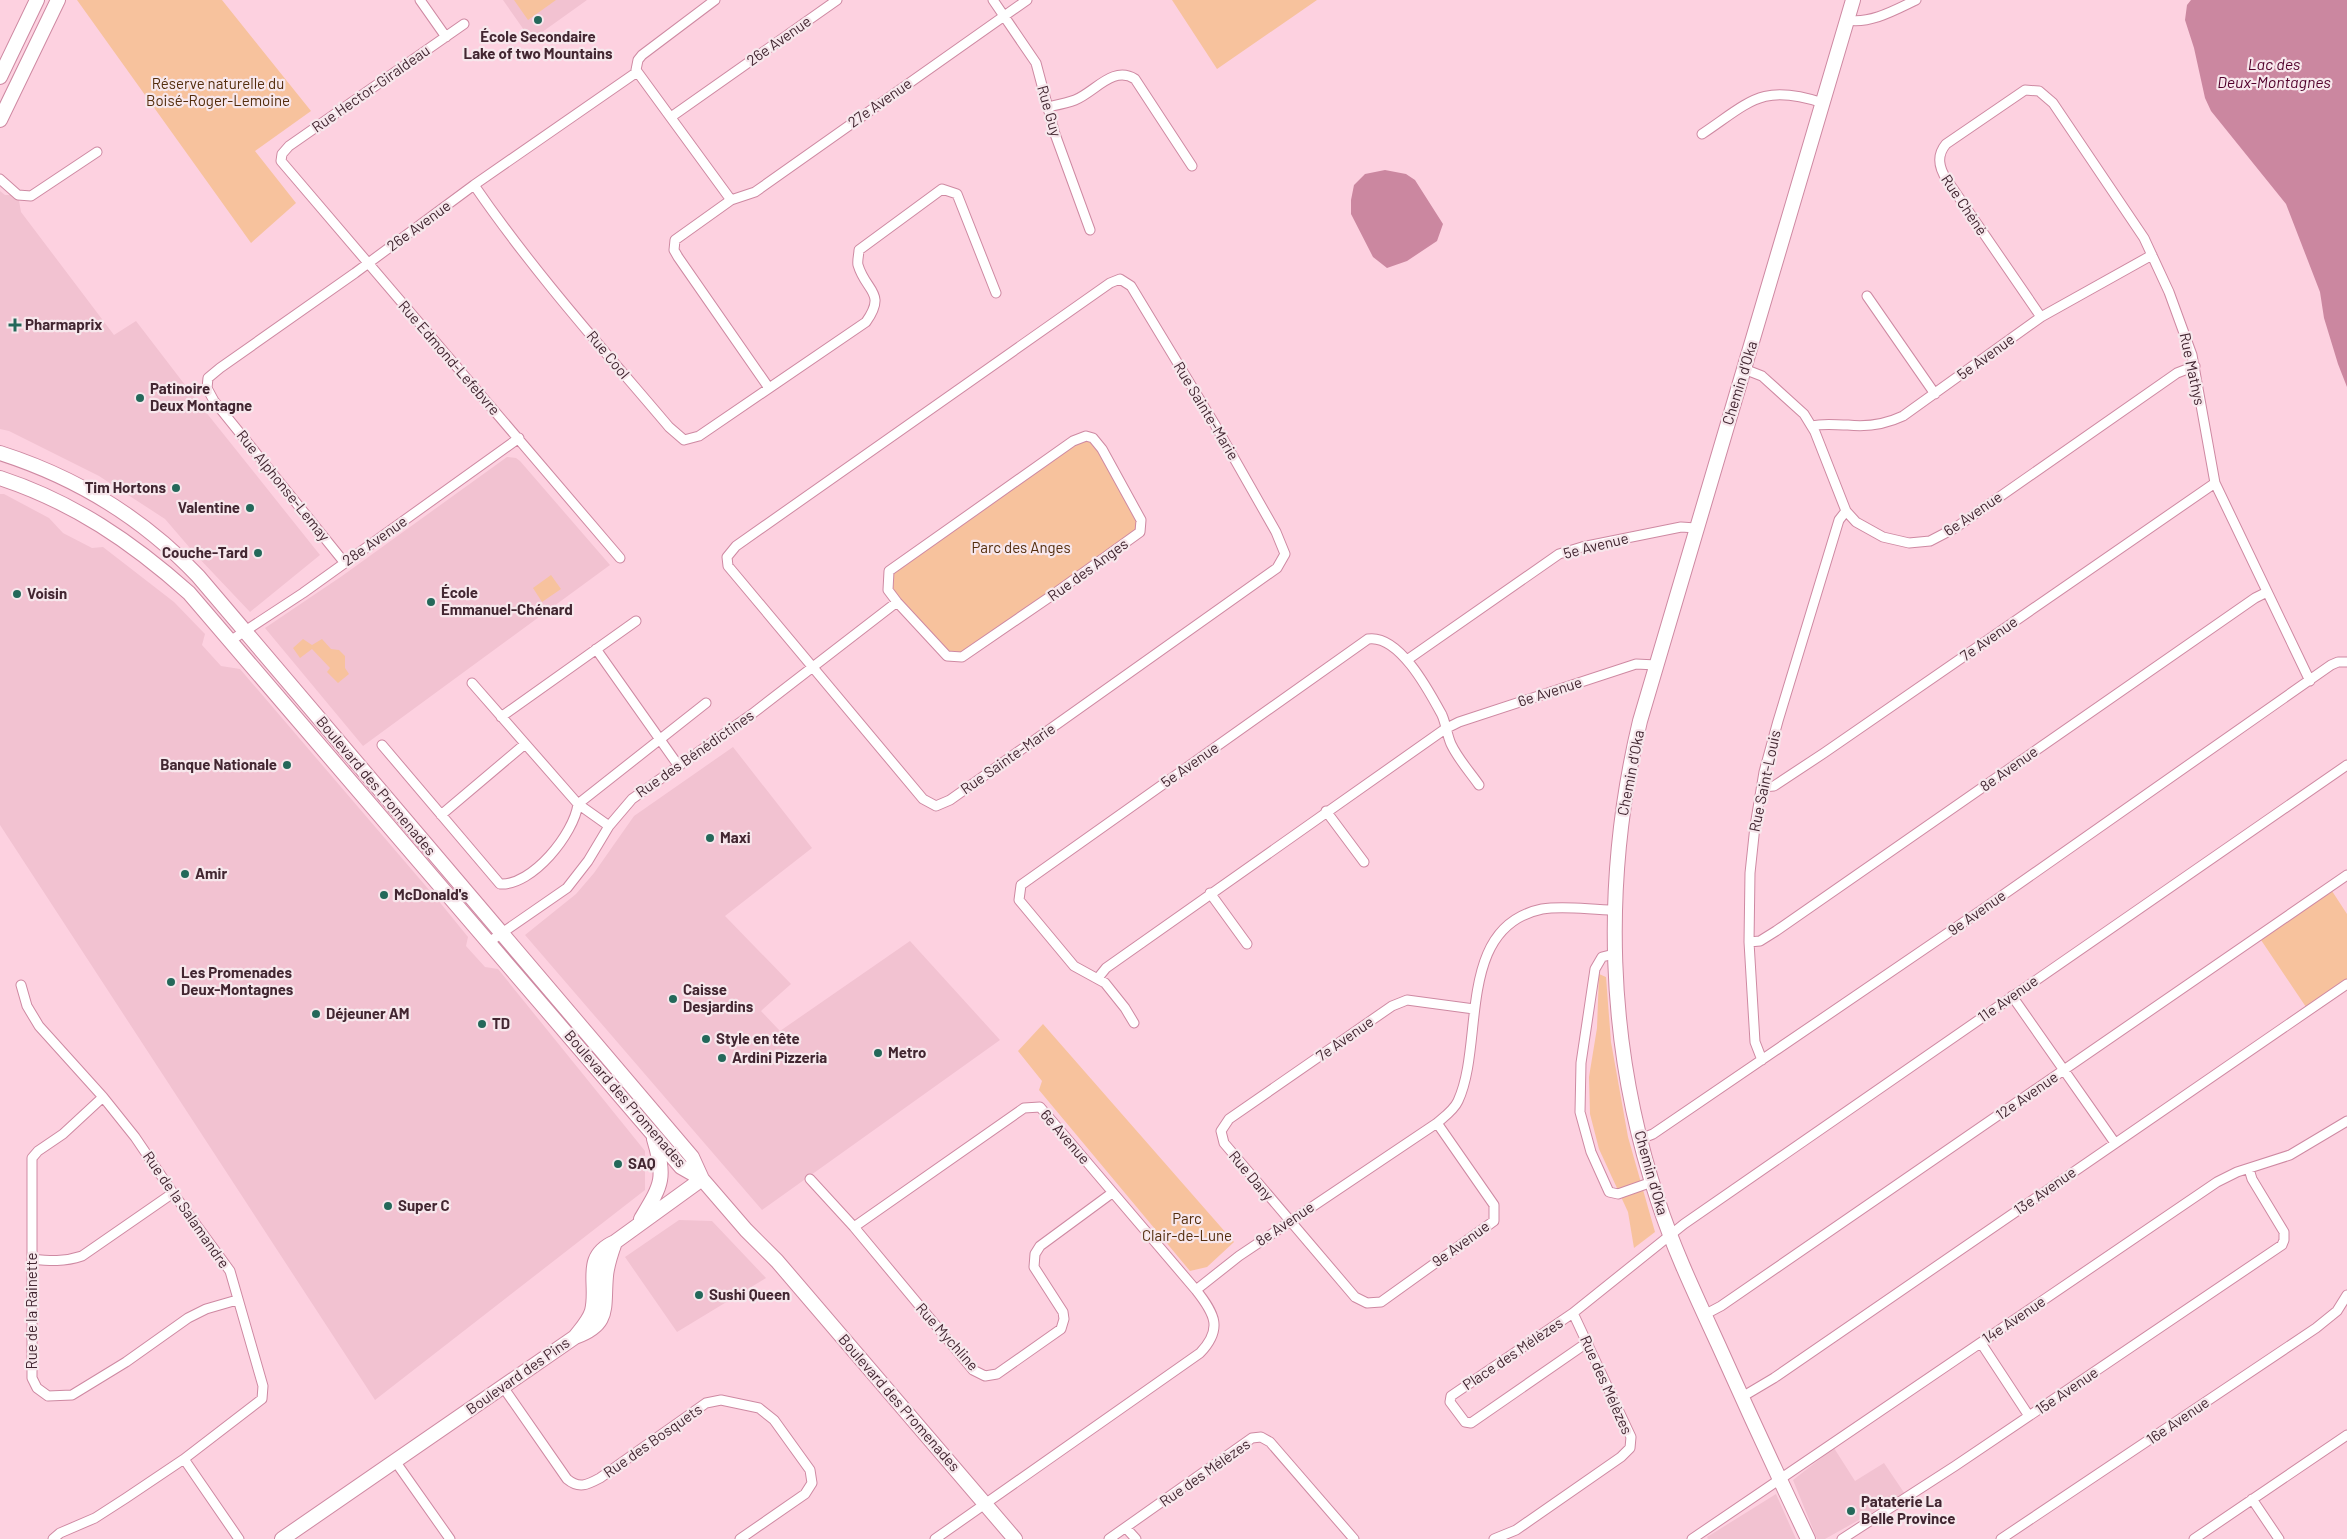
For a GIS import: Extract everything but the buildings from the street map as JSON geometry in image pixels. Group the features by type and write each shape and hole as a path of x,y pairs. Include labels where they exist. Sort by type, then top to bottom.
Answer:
{"street":[{"path":"0,77 37,0"},
{"path":"0,120 58,0"},
{"path":"420,0 446,37"},
{"path":"715,0 642,55 636,65 637,72 731,200"},
{"name":"26e Avenue","path":"671,117 837,0"},
{"name":"Rue Guy","path":"993,0 1036,63 1055,134 1090,230"},
{"name":"27e Avenue","path":"769,388 674,250 673,243 676,238 731,200 755,192 1027,0"},
{"name":"Chemin d'Oka","path":"1808,1539 1704,1314 1670,1235 1652,1182 1640,1139 1622,1045 1614,954 1614,910 1622,819 1630,768 1656,665 1853,0"},
{"path":"1847,20 1871,19 1916,0"},
{"name":"Rue Hector-Giraldeau","path":"281,156 289,146 464,24"},
{"name":"26e Avenue","path":"207,384 210,375 474,185 637,72"},
{"path":"1048,107 1076,99 1116,75 1126,74 1135,79 1192,166"},
{"name":"Rue Mathys","path":"2026,90 2039,91 2053,103 2137,226 2152,255 2177,310 2195,366 2215,483 2310,680"},
{"name":"Rue Chéné","path":"2026,90 1946,144 1940,153 1940,164 1947,180 2041,317"},
{"path":"1702,134 1752,101 1767,95 1785,94 1823,103"},
{"path":"0,180 18,195 31,196 97,152"},
{"name":"Rue Edmond-Lefebvre","path":"281,156 284,164 620,558"},
{"name":"Rue Cool","path":"474,185 525,258 680,438 690,440 699,436 769,388"},
{"path":"769,388 866,322 874,309 876,299 858,264 859,250 942,189 957,194 996,293"},
{"name":"5e Avenue","path":"1812,426 1823,424 1856,426 1884,422 1908,413 2041,317 2152,255"},
{"name":"Rue Sainte-Marie","path":"1120,280 1131,286 1214,423 1276,532 1285,554 1277,568 950,800 936,806 923,799 813,668 728,566 727,557 744,540 1110,283 1120,280"},
{"path":"1867,296 1935,394"},
{"name":"6e Avenue","path":"1744,369 1766,379 1798,406 1812,426 1846,511 1863,526 1891,540 1916,543 1939,537 1963,523 2177,373 2195,366"},
{"name":"Rue Alphonse-Lemay","path":"207,384 209,393 218,407 344,562"},
{"name":"Rue des Anges","path":"1086,436 1093,438 1102,449 1141,520 1140,532 962,657 947,656 896,602 888,590 889,571 1073,441 1086,436"},
{"name":"28e Avenue","path":"230,641 246,632 519,438"},
{"name":"Boulevard des Promenades","path":"0,453 48,470 81,486 141,525 189,566 692,1157 702,1179 746,1230 777,1261 1015,1539"},
{"name":"Boulevard des Promenades","path":"0,478 64,504 102,524 129,543 189,593 681,1167 702,1179"},
{"name":"7e Avenue","path":"1762,787 1771,787 1824,753 2215,483"},
{"name":"Rue Saint-Louis","path":"1762,1060 1755,1042 1749,942 1750,873 1762,787 1778,720 1837,527 1846,511"},
{"name":"5e Avenue","path":"1408,660 1559,554 1582,547 1681,526 1696,528"},
{"name":"8e Avenue","path":"1749,942 1760,941 1776,931 2254,598 2267,592"},
{"name":"Rue des Bénédictines","path":"489,942 567,888 588,861 609,826 632,799 752,714 896,602"},
{"path":"501,717 636,621"},
{"name":"5e Avenue","path":"1098,978 1074,966 1019,900 1020,885 1368,639 1384,640 1396,648 1408,660 1443,716 1446,729"},
{"path":"596,650 678,765"},
{"name":"9e Avenue","path":"1640,1139 1653,1134 1762,1060 2331,665 2338,662 2347,662"},
{"name":"6e Avenue","path":"1098,978 1106,968 1210,893 1446,729 1459,722 1636,664 1656,665"},
{"path":"472,683 578,804 609,826"},
{"path":"382,745 495,879 500,884 509,884 515,883 546,859 573,822 578,804 706,703"},
{"path":"1446,729 1452,746 1479,786"},
{"path":"441,815 525,744"},
{"name":"11e Avenue","path":"1670,1235 2347,765"},
{"path":"1326,812 1364,862"},
{"name":"12e Avenue","path":"1704,1314 1720,1306 2347,875"},
{"path":"1210,893 1247,944"},
{"name":"8e Avenue","path":"1196,1290 1229,1263 1289,1221 1437,1123 1457,1103 1464,1082 1479,978 1490,949 1500,933 1528,913 1552,908 1614,910"},
{"path":"1614,954 1602,957 1595,969 1583,1039 1579,1088 1580,1112 1591,1152 1609,1192 1618,1194 1652,1182"},
{"path":"1098,978 1105,983 1120,1001 1134,1023"},
{"name":"13e Avenue","path":"1742,1397 1782,1372 2347,984"},
{"name":"Rue de la Salamandre","path":"21,985 27,1006 39,1026 103,1097 135,1137 230,1271 237,1300 264,1386 262,1399 184,1459 95,1518 60,1533 53,1539"},
{"path":"2012,996 2115,1143"},
{"name":"7e Avenue","path":"1229,1119 1392,1006 1407,1000 1474,1009"},
{"name":"Rue de la Rainette","path":"103,1097 63,1134 38,1151 32,1158 32,1378 37,1388 48,1396 72,1396 126,1362 188,1318 206,1309 237,1300"},
{"name":"6e Avenue","path":"854,1226 1024,1108 1040,1107 1196,1290"},
{"name":"Rue Dany","path":"1229,1119 1221,1131 1224,1143 1356,1297"},
{"name":"14e Avenue","path":"1692,1539 2217,1182 2237,1172 2290,1155 2347,1121"},
{"name":"9e Avenue","path":"1356,1297 1367,1303 1381,1302 1494,1221 1494,1205 1437,1123"},
{"path":"636,1226 656,1194 662,1176 660,1160 652,1133"},
{"name":"15e Avenue","path":"1842,1539 2029,1416 2282,1245 2284,1236 2280,1225 2252,1179 2249,1169"},
{"path":"636,1226 702,1179"},
{"name":"Rue Mychline","path":"810,1179 854,1226 973,1370 985,1376 997,1374 1061,1329 1064,1319 1063,1312 1034,1267 1035,1254 1040,1246 1112,1193"},
{"path":"32,1259 68,1260 82,1256 173,1193"},
{"name":"Boulevard des Pins","path":"282,1539 575,1337 593,1330 601,1318 604,1307 607,1270 614,1242 636,1226"},
{"path":"1573,1313 1670,1235"},
{"path":"935,1539 1200,1353 1211,1342 1214,1324 1210,1311 1196,1290"},
{"name":"16e Avenue","path":"2001,1539 2316,1328 2337,1310 2347,1294"},
{"name":"Rue des Mélèzes","path":"1494,1539 1516,1530 1621,1457 1630,1448 1632,1437 1573,1313"},
{"name":"Place des Mélèzes","path":"1573,1313 1452,1396 1450,1402 1466,1422 1471,1422 1588,1342"},
{"path":"1981,1343 2029,1416"},
{"name":"Rue des Bosquets","path":"503,1387 567,1479 580,1486 588,1485 600,1478 706,1404 721,1400 759,1408 774,1420 810,1470 812,1484 805,1494 740,1539"},
{"path":"2194,1539 2347,1435"},
{"name":"Rue des Mélèzes","path":"1109,1539 1252,1438 1261,1437 1270,1442 1354,1539"},
{"path":"184,1459 239,1539"},
{"path":"395,1461 450,1539"},
{"path":"2252,1499 2279,1539"},
{"path":"1126,1528 1136,1539"}],"shaded area":[{"name":"École Secondaire Lake of two Mountains","path":"503,0 587,0 531,40"},
{"path":"0,191 5,195 18,195 21,212 114,335 136,321 320,555 250,612 165,519 99,476 9,431 0,429"},
{"name":"École Emmanuel-Chénard","path":"507,457 516,458 520,461 610,565 363,746 265,628 342,576"},
{"path":"0,494 4,494 49,518 63,533 92,548 103,547 174,602 205,634 202,645 221,666 240,669 442,905 468,937 466,946 485,967 498,969 645,1151 645,1190 375,1400 0,825"},
{"path":"733,747 812,848 725,916 791,984 761,1011 780,1031 910,941 1000,1040 762,1210 525,935 576,894 594,873 634,816"},
{"path":"679,1220 712,1221 766,1278 677,1332 625,1257"},
{"path":"1834,1448 1855,1481 1884,1463 1905,1494 1825,1539 1817,1539 1793,1480"},
{"path":"1776,1494 1796,1539 1708,1539 1707,1537"}],"green space":[{"name":"Réserve naturelle du Boisé-Roger-Lemoine","path":"77,0 222,0 311,111 255,151 296,203 251,243"},
{"path":"514,0 556,0 528,20"},
{"path":"1172,0 1317,0 1217,69"},
{"name":"Parc des Anges","path":"1093,438 1130,499 1140,532 962,657 947,656 888,590 889,571 1073,441"},
{"path":"551,575 561,589 542,602 533,588"},
{"path":"303,639 312,645 322,639 331,649 339,650 345,656 345,668 349,674 338,683 327,672 330,668 312,649 300,658 293,648"},
{"path":"2332,891 2347,914 2347,979 2306,1007 2261,940"},
{"path":"1599,974 1606,977 1611,1042 1628,1137 1655,1232 1634,1248 1628,1212 1599,1149 1590,1114 1589,1077 1597,1028"},
{"name":"Parc Clair-de-Lune","path":"1043,1024 1234,1242 1207,1267 1190,1271 1039,1090 1042,1081 1018,1051"}],"water":[{"name":"Lac des Deux-Montagnes","path":"2191,0 2347,0 2347,387 2324,318 2320,292 2286,204 2211,111 2205,98 2194,48 2185,20 2187,5"},
{"path":"1385,170 1406,174 1415,180 1443,224 1437,241 1407,261 1387,268 1373,257 1351,214 1354,185 1365,174"}],"place":[{"name":"École Secondaire Lake of two Mountains","path":"538,20"},
{"name":"Pharmaprix","path":"15,325"},
{"name":"Patinoire Deux Montagne","path":"140,398"},
{"name":"Tim Hortons","path":"176,488"},
{"name":"Valentine","path":"250,508"},
{"name":"Couche-Tard","path":"258,553"},
{"name":"Voisin","path":"17,594"},
{"name":"École Emmanuel-Chénard","path":"431,602"},
{"name":"Banque Nationale","path":"287,765"},
{"name":"Maxi","path":"710,838"},
{"name":"Amir","path":"185,874"},
{"name":"McDonald's","path":"384,895"},
{"name":"Les Promenades Deux-Montagnes","path":"171,982"},
{"name":"Caisse Desjardins","path":"673,999"},
{"name":"Déjeuner AM","path":"316,1014"},
{"name":"TD","path":"482,1024"},
{"name":"Style en tête","path":"706,1039"},
{"name":"Metro","path":"878,1053"},
{"name":"Ardini Pizzeria","path":"722,1058"},
{"name":"SAQ","path":"618,1164"},
{"name":"Super C","path":"388,1206"},
{"name":"Sushi Queen","path":"699,1295"},
{"name":"Pataterie La Belle Province","path":"1851,1511"}]}
